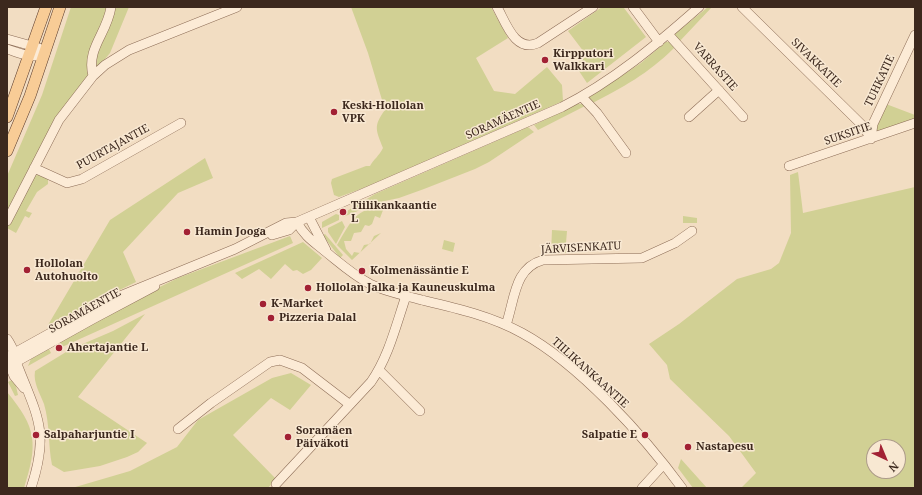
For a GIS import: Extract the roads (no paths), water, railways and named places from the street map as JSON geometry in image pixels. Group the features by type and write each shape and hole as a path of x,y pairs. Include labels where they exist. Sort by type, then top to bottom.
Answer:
{"main road":[{"path":"7,117 32,51 46,7"},
{"path":"7,151 45,54 60,7"}],"street":[{"path":"93,76 90,59 106,25 111,7"},
{"path":"7,221 59,120 93,76 105,65 129,50 237,7"},
{"path":"497,7 515,39 524,45 530,46 538,43 593,7"},
{"path":"632,7 659,42"},
{"name":"SORAMÄENTIE","path":"10,361 93,319 163,282 171,276 255,240 286,223 297,222 515,128 582,96 633,63 699,7"},
{"name":"SIVAKKATIE","path":"742,7 863,126 871,139"},
{"name":"VARRASTIE","path":"668,34 743,117"},
{"name":"TUHKATIE","path":"871,139 873,124 915,35"},
{"path":"7,39 32,51"},
{"path":"7,49 32,51 39,48 45,54"},
{"path":"689,116 719,90"},
{"path":"582,96 597,113 626,153"},
{"name":"PUURTAJANTIE","path":"34,168 67,183 82,179 181,123"},
{"name":"SUKSITIE","path":"789,166 915,124"},
{"name":"TIILIKANKAANTIE","path":"309,217 328,253"},
{"name":"TIILIKANKAANTIE","path":"297,222 307,237 328,253 340,265 360,279 380,288 406,296 478,315 506,325 536,341 571,369 617,412 682,488"},
{"name":"JÄRVISENKATU","path":"506,325 520,275 533,263 543,260 642,258 675,243 692,231"},
{"path":"276,484 371,382 379,370 397,327 406,296"},
{"path":"7,339 14,376 28,393 36,412 41,431 40,457 31,488"},
{"path":"178,429 211,403 270,362 280,360 302,368 349,404"},
{"path":"379,370 420,411"},
{"path":"642,488 663,465"}],"place":[{"name":"Kirpputori Walkkari","path":"545,60"},
{"name":"Keski-Hollolan VPK","path":"334,112"},
{"name":"Tiilikankaantie L","path":"343,212"},
{"name":"Hamin Jooga","path":"187,232"},
{"name":"Hollolan Autohuolto","path":"27,270"},
{"name":"Kolmenässäntie E","path":"362,271"},
{"name":"Hollolan Jalka ja Kauneuskulma","path":"308,288"},
{"name":"K-Market","path":"263,304"},
{"name":"Pizzeria Dalal","path":"271,318"},
{"name":"Ahertajantie L","path":"59,348"},
{"name":"Salpaharjuntie I","path":"36,435"},
{"name":"Salpatie E","path":"645,435"},
{"name":"Soramäen Päiväkoti","path":"288,437"},
{"name":"Nastapesu","path":"688,447"}]}
